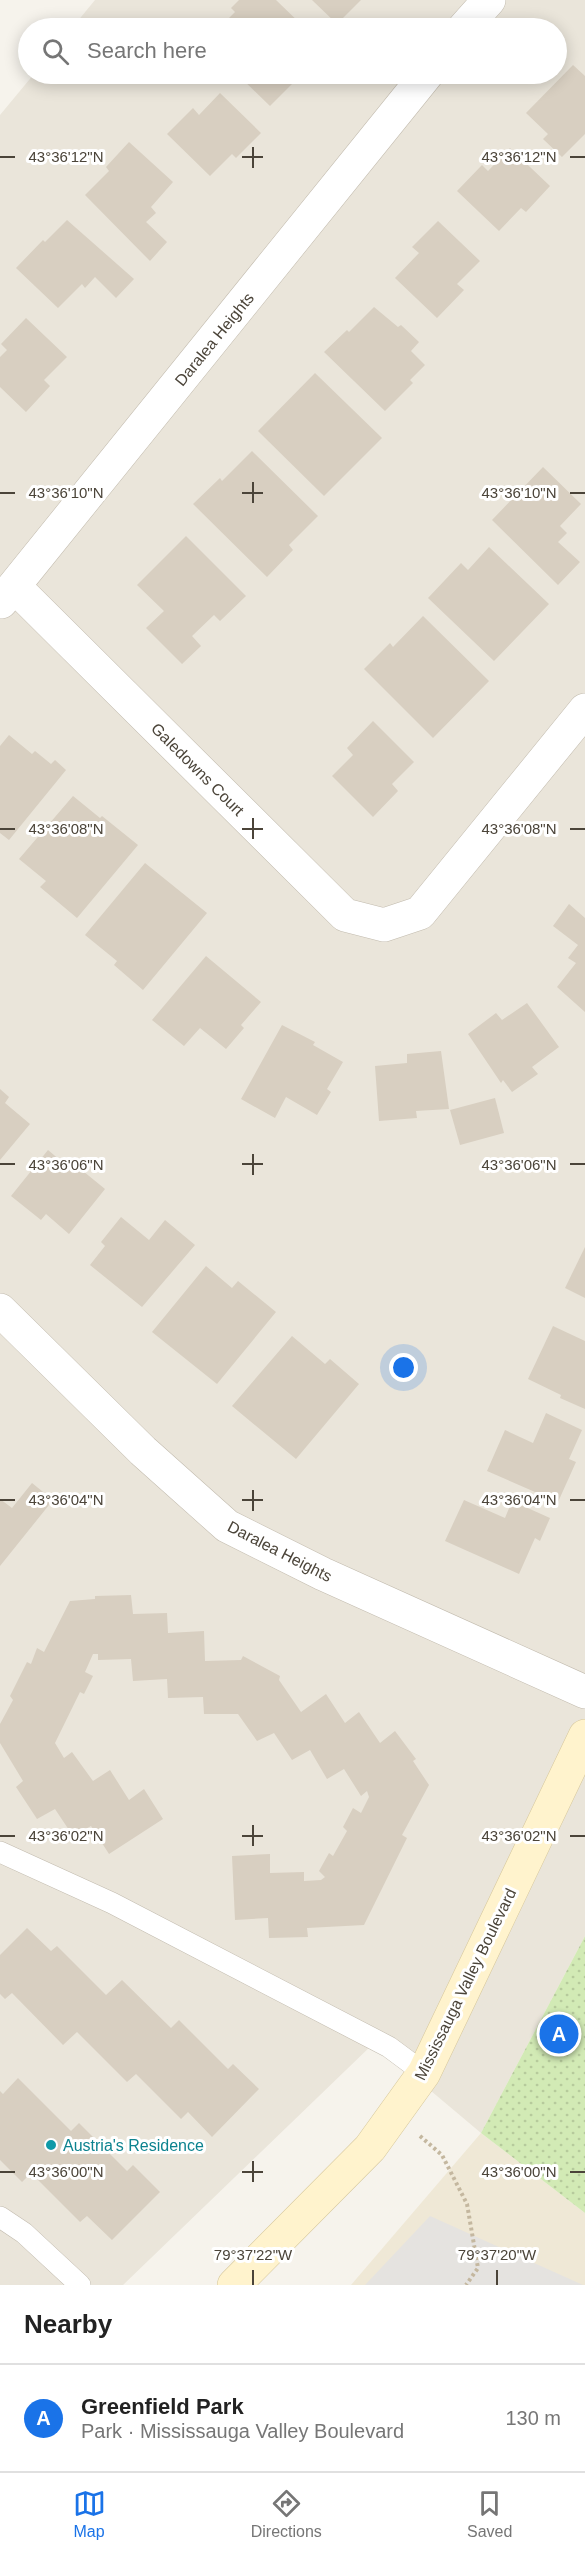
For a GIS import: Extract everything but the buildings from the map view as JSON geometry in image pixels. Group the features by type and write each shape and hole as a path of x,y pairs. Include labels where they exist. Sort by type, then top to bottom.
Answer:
{"street":[{"path":"473,18 489,0"},
{"name":"Daralea Heights","path":"7,595 419,84"},
{"name":"Galedowns Court","path":"7,595 345,915 384,925 420,913 585,710"},
{"name":"Daralea Heights","path":"0,1310 143,1451 227,1526 323,1574 585,1692"},
{"name":"Mississauga Valley Boulevard","path":"234,2285 370,2148 424,2073 585,1736"}],"lane":[{"path":"0,1852 112,1903 389,2047 424,2073"},
{"path":"0,2217 24,2233 80,2285"}],"path":[{"path":"395,2116 442,2155 466,2204 478,2268 465,2285"}],"shaded area":[{"path":"95,0 585,0 585,1936 481,2133 374,2043 123,2285 0,2285 0,115 26,84 567,84 567,18 80,18"},
{"path":"481,2133 585,2213 585,2285 351,2285"},
{"path":"430,2216 583,2285 365,2285"}],"green space":[{"path":"585,1936 585,2213 481,2133"}],"place":[{"name":"Greenfield Park","path":"559,2034"},
{"name":"Austria's Residence","path":"51,2145"}]}
